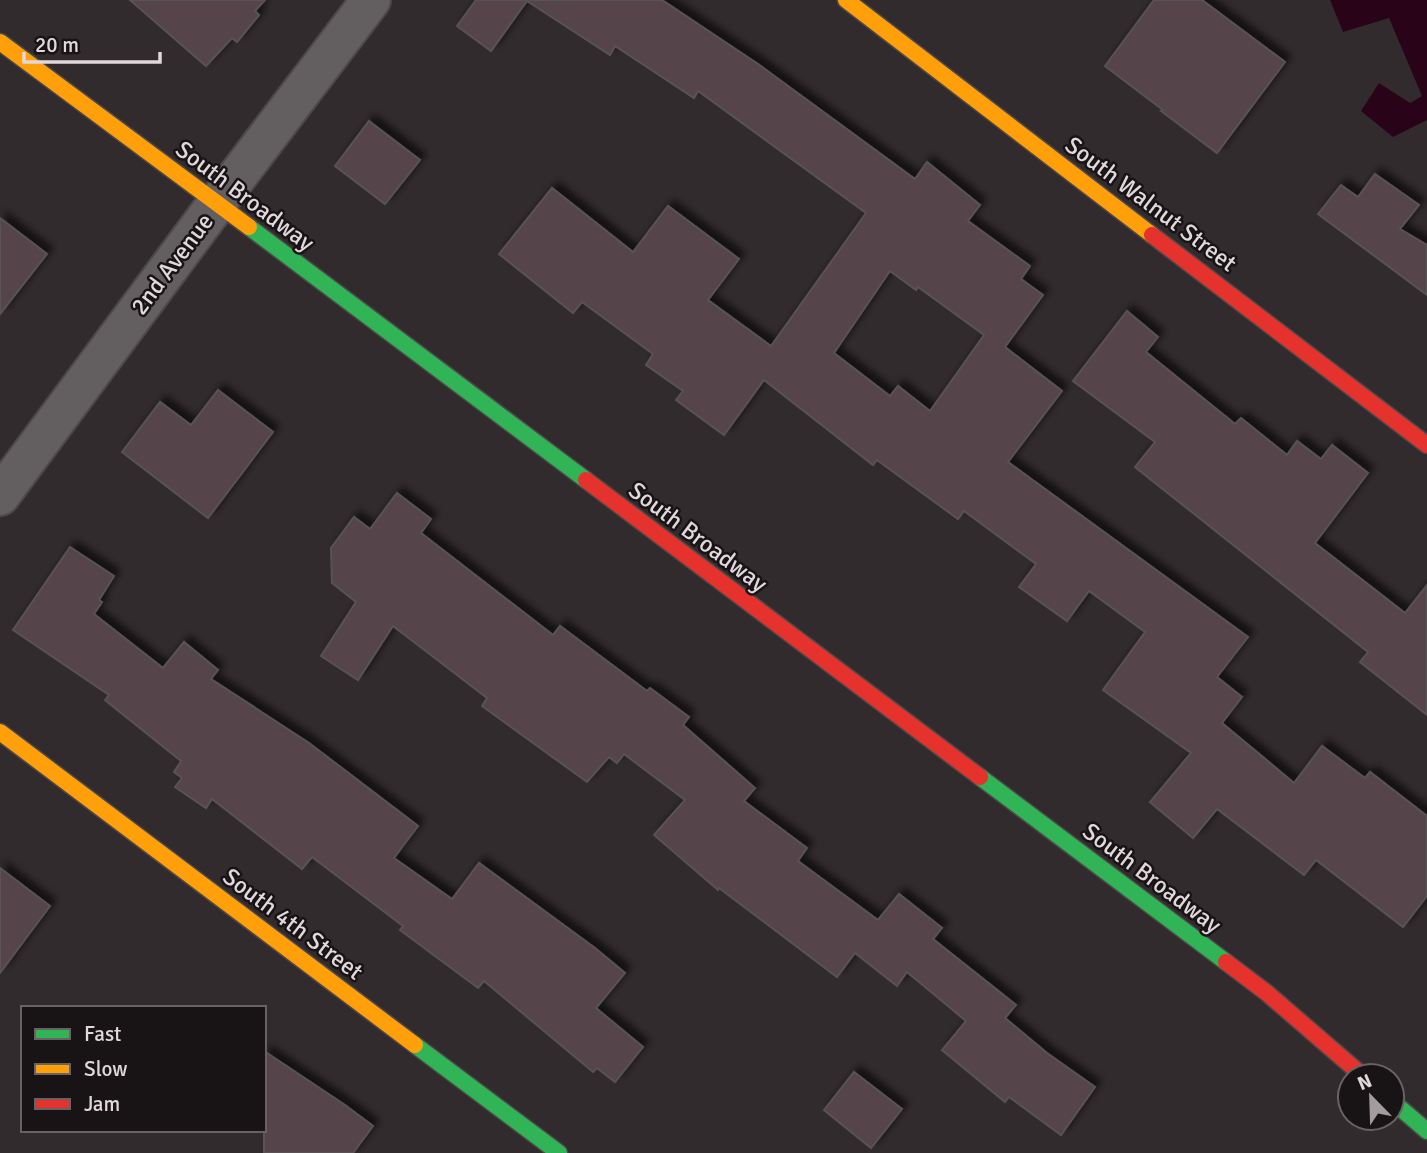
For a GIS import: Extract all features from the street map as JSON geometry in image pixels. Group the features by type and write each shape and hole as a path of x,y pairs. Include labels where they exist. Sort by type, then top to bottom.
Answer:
{"street":[{"name":"2nd Avenue","path":"0,496 371,0"},
{"name":"South Walnut Street","path":"846,0 1427,445"},
{"name":"South Broadway","path":"0,42 1267,993 1347,1062"},
{"name":"South 4th Street","path":"0,732 559,1153"},
{"path":"1406,1113 1427,1131"}],"shaded area":[{"path":"1330,0 1427,0 1427,120 1393,137 1361,111 1379,83 1410,103 1422,96 1389,18 1343,32"}],"building":[{"path":"130,0 265,0 255,11 259,15 237,42 232,38 206,66"},
{"path":"476,0 662,0 758,64 915,179 927,162 980,205 968,221 1030,266 1021,279 1043,295 1005,347 1062,391 1008,462 1248,637 1217,677 1242,697 1222,723 1294,783 1322,746 1365,778 1370,772 1427,816 1427,896 1403,927 1316,860 1304,875 1217,809 1193,838 1150,802 1191,753 1103,690 1145,632 1089,591 1067,621 1019,587 1036,564 964,511 958,519 877,460 873,465 764,380 724,435 676,400 683,391 646,365 653,354 582,302 573,313 499,254 552,188 633,252 668,206 739,259 708,300 771,346 866,213 698,91 694,98 615,46 610,55 527,1 491,51 457,26","holes":["890,271 916,290 918,287 984,335 930,411 898,386 890,396 834,353"]},
{"path":"1154,0 1202,0 1285,62 1217,153 1105,66"},
{"path":"369,121 420,160 385,204 335,166"},
{"path":"1375,174 1419,205 1400,229 1427,245 1427,295 1318,214 1341,185 1358,197"},
{"path":"0,218 47,254 0,314"},
{"path":"1127,311 1158,337 1146,352 1235,424 1241,418 1287,455 1297,441 1321,459 1332,445 1368,473 1315,543 1405,613 1427,585 1427,715 1360,662 1368,652 1135,467 1155,442 1073,381"},
{"path":"218,390 273,432 208,518 122,452 160,402 191,425"},
{"path":"397,493 431,519 421,533 553,635 560,626 647,691 650,688 689,717 683,725 755,788 744,801 807,848 798,861 878,920 899,894 942,928 933,939 1016,1005 1005,1018 1047,1053 1095,1087 1061,1135 1009,1097 1005,1102 942,1050 966,1021 907,972 897,986 855,953 837,977 719,888 718,890 654,835 685,800 624,754 617,763 609,757 587,782 482,706 487,698 393,626 358,680 321,656 356,602 332,583 331,548 354,517 370,529"},
{"path":"70,547 114,576 94,614 163,668 184,642 218,670 211,679 309,743 418,826 394,858 452,899 479,863 625,973 596,1008 643,1047 615,1082 597,1068 593,1072 484,981 478,988 400,930 403,926 312,857 302,869 212,799 206,808 175,787 182,778 174,772 181,761 105,700 109,695 13,630"},
{"path":"0,868 50,906 0,973"},
{"path":"266,1052 373,1126 353,1153 264,1153"},
{"path":"854,1072 902,1109 871,1148 824,1110"}],"traffic: fast":[{"path":"249,227 586,480"},
{"path":"980,777 1226,962"},
{"path":"415,1045 559,1153"},
{"path":"1406,1113 1427,1131"}],"traffic: slow":[{"path":"846,0 1152,235"},
{"path":"0,42 249,227"},
{"path":"0,732 415,1045"}],"traffic: jam":[{"path":"1152,235 1427,445"},
{"path":"586,480 980,777"},
{"path":"1226,962 1267,993 1347,1062"}]}
